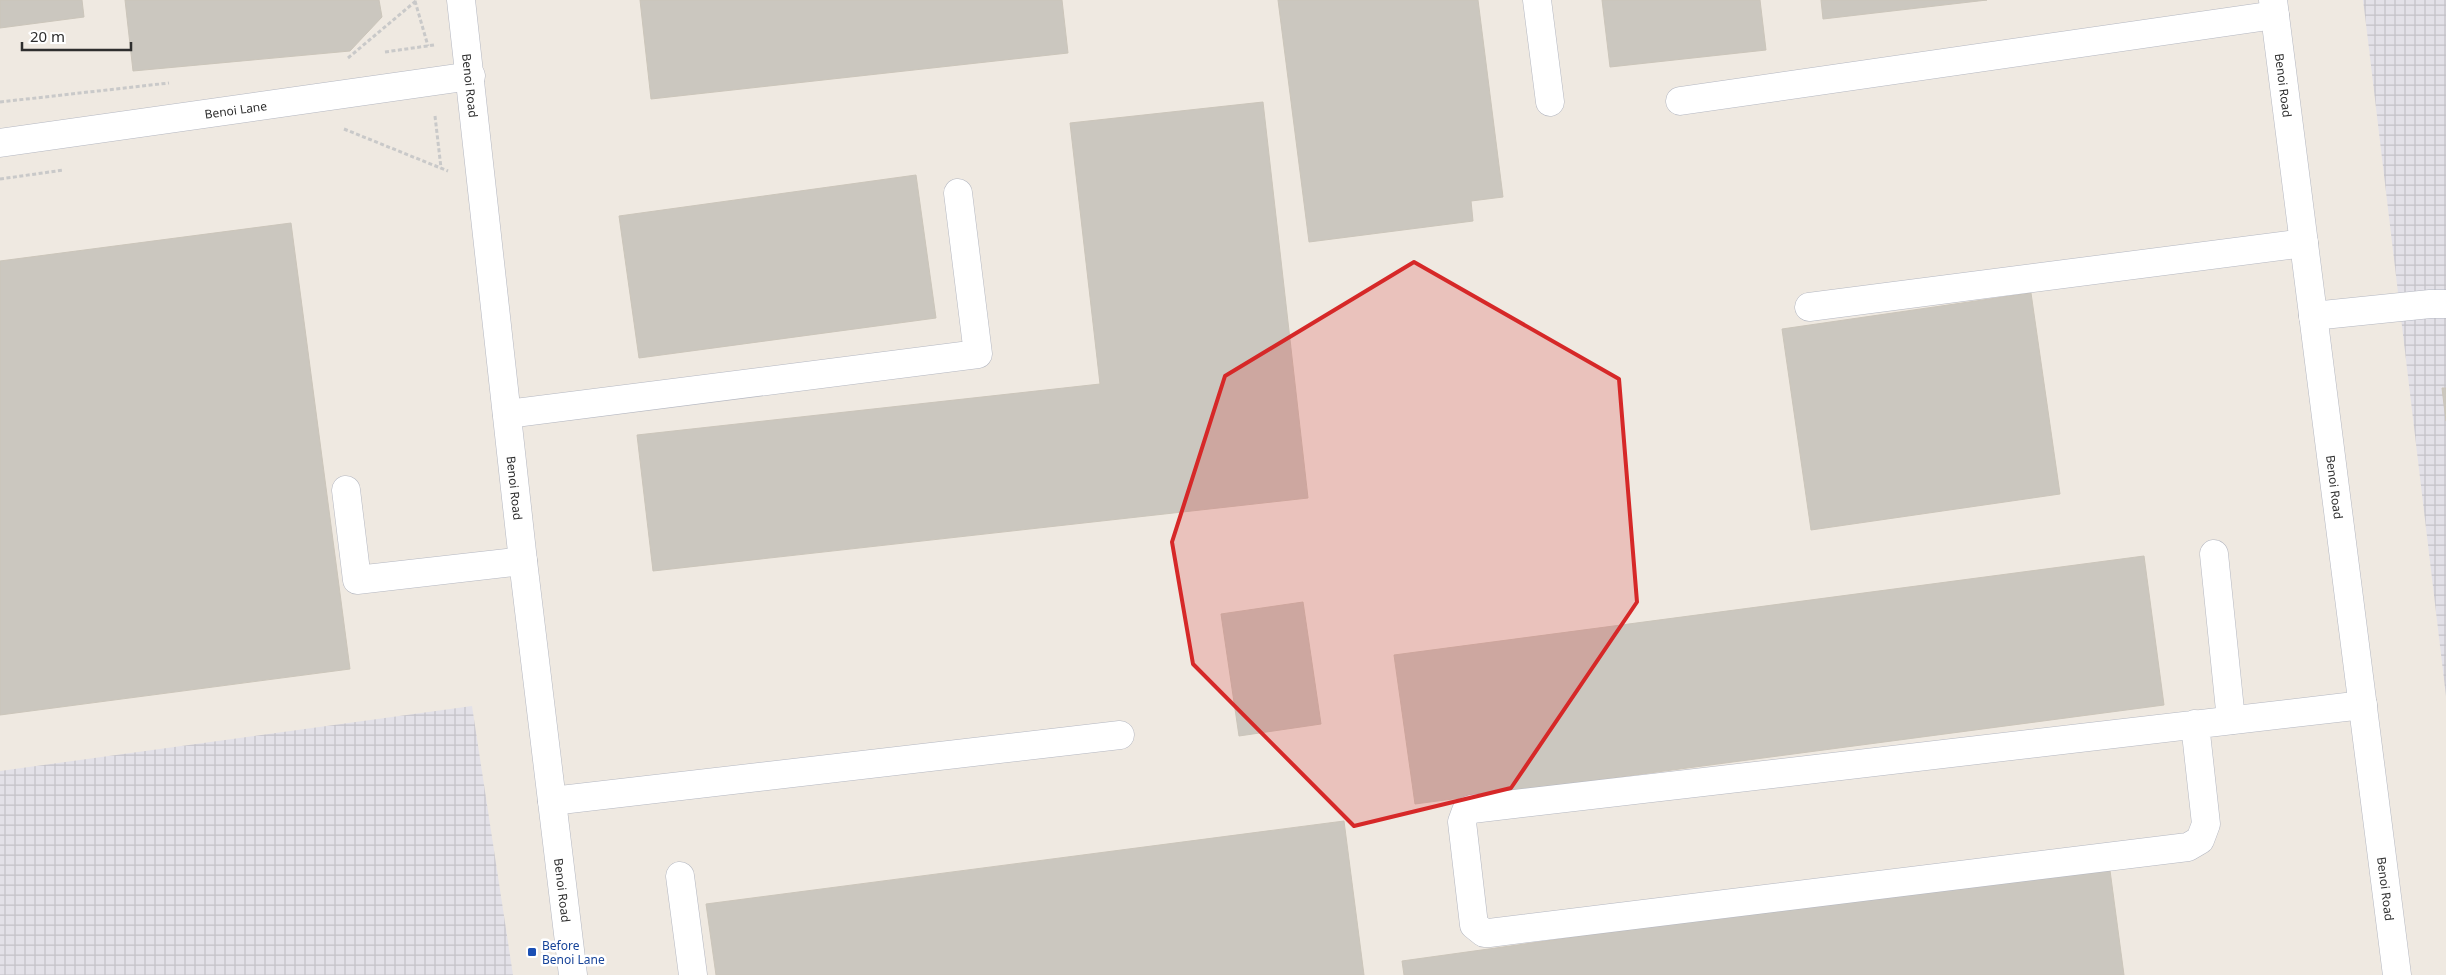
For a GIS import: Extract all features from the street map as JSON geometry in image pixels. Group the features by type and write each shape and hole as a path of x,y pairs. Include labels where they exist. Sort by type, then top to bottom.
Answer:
{"street":[{"name":"Benoi Road","path":"461,0 483,185 522,562 573,975"},
{"path":"1537,0 1550,102"},
{"name":"Benoi Road","path":"2274,8 2397,975"},
{"path":"1680,101 2274,8"},
{"name":"Benoi Lane","path":"0,143 471,76"},
{"path":"507,414 978,354 958,193"},
{"path":"1809,307 2304,244"},
{"path":"2313,316 2446,304"},
{"path":"346,490 357,580 522,562"},
{"path":"2214,554 2230,720"},
{"path":"2195,724 2206,824 2200,840 2188,847 1489,933 1484,933 1474,925 1462,822 1466,811 1472,808 2195,724 2363,705"},
{"path":"552,801 1120,735"},
{"path":"680,876 693,975"}],"path":[{"path":"348,58 416,1 428,46"},
{"path":"383,53 466,40"},
{"path":"338,60 356,57"},
{"path":"0,102 177,82"},
{"path":"435,116 441,168"},
{"path":"344,129 483,185"}],"highlighted area":[{"path":"1414,262 1619,379 1637,602 1511,788 1354,826 1193,664 1172,542 1225,376"}],"shaded area":[{"path":"2363,0 2446,0 2446,696 2367,32"},
{"path":"472,706 513,975 0,975 0,771"}],"building":[{"path":"0,0 82,0 84,17 0,28"},
{"path":"125,0 379,0 382,17 350,51 133,71"},
{"path":"640,0 1062,0 1068,53 651,99"},
{"path":"1278,0 1478,0 1503,197 1471,201 1473,221 1309,242"},
{"path":"1602,0 1760,0 1766,50 1610,67"},
{"path":"1821,0 1987,0 1823,19"},
{"path":"1263,102 1308,498 653,571 637,435 1100,384 1070,123"},
{"path":"916,175 936,318 639,358 619,216"},
{"path":"291,223 350,669 0,715 0,261"},
{"path":"2031,293 2060,494 1811,530 1782,329"},
{"path":"2442,388 2446,388 2446,421"},
{"path":"2144,556 2164,705 1415,804 1394,655"},
{"path":"1303,602 1321,724 1239,736 1221,614"},
{"path":"1344,821 1364,975 716,975 706,904"},
{"path":"2109,863 2124,975 1404,975 1402,961"}],"place":[{"name":"Before Benoi Lane","path":"532,952"}]}
